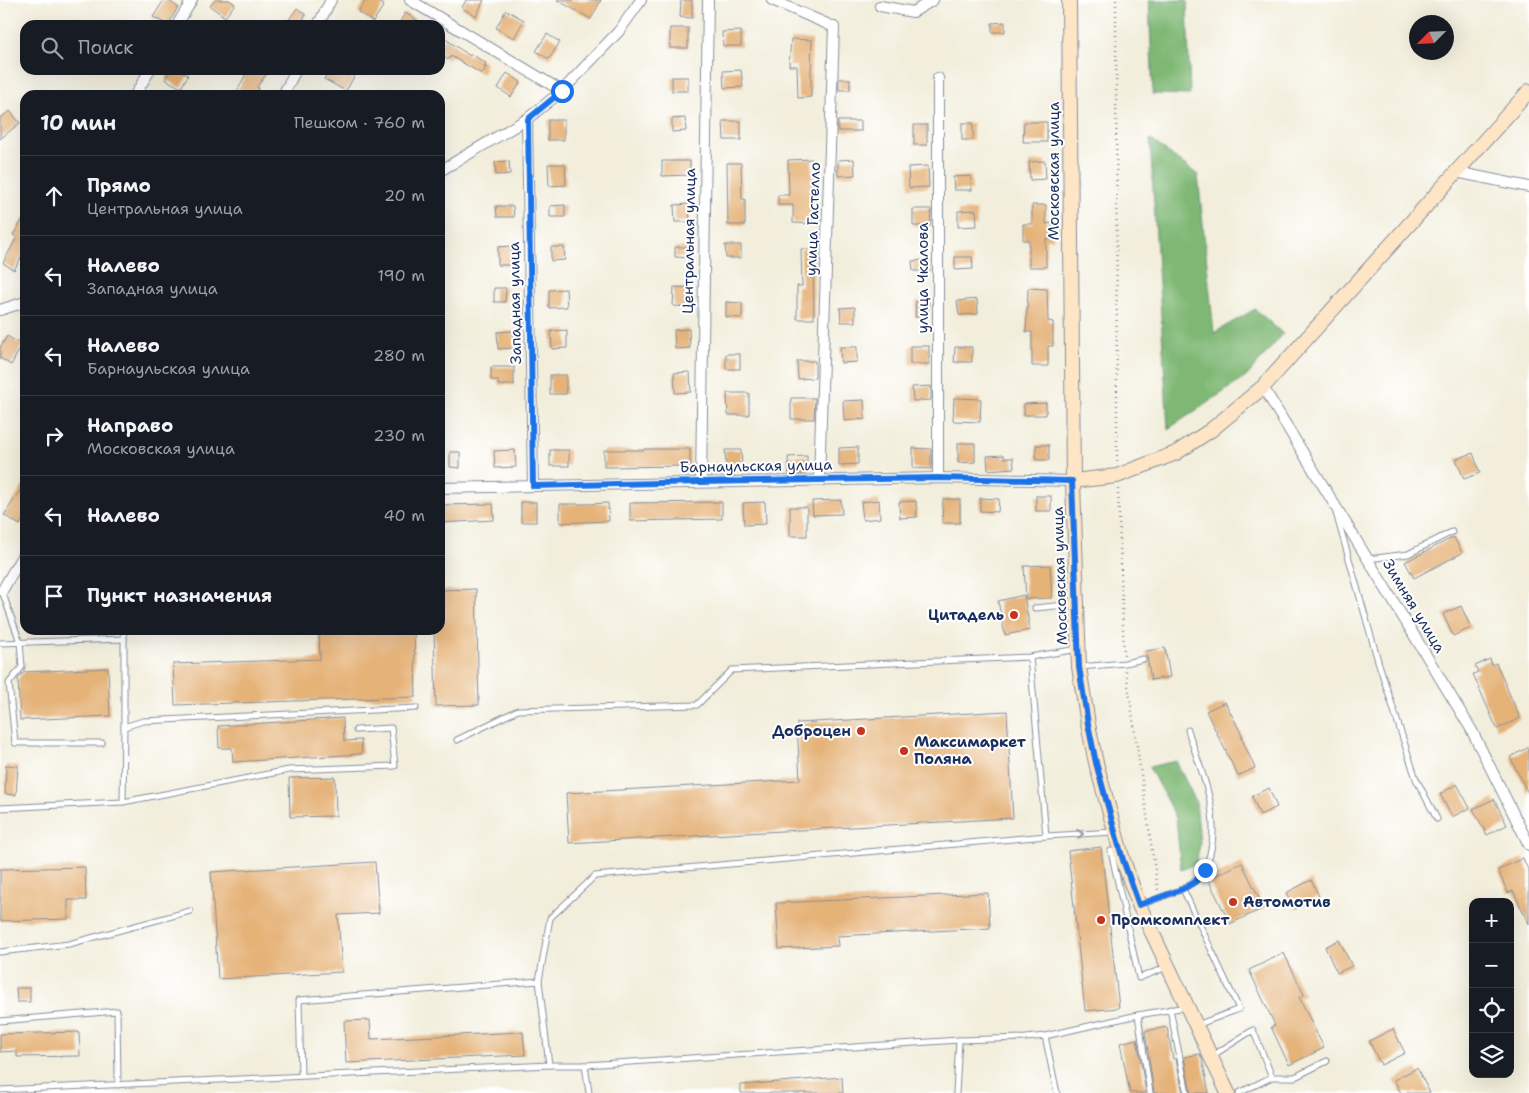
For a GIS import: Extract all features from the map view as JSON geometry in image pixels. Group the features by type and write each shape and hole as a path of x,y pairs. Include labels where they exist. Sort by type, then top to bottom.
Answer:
{"main road":[{"name":"Московская улица","path":"1069,0 1072,481 1079,667 1094,753 1123,860 1139,905 1228,1093"},
{"path":"1072,481 1118,476 1176,453 1211,430 1263,387 1529,91"}],"street":[{"path":"180,20 192,0"},
{"path":"321,20 331,0"},
{"path":"410,0 443,20"},
{"path":"445,168 528,119 562,91 619,31 641,0"},
{"name":"Центральная улица","path":"701,482 708,0"},
{"name":"улица Гастелло","path":"772,0 834,27 819,480"},
{"path":"880,6 912,12 933,0"},
{"path":"445,21 562,91"},
{"path":"138,90 147,75"},
{"path":"286,90 293,75"},
{"name":"улица Чкалова","path":"938,78 938,478"},
{"name":"Западная улица","path":"528,119 533,486"},
{"path":"1456,172 1529,187"},
{"path":"0,310 20,304"},
{"name":"Зимняя улица","path":"1263,387 1471,729 1529,845"},
{"name":"Барнаульская улица","path":"445,488 938,478 1072,481"},
{"path":"2,591 20,560"}],"lane":[{"path":"1333,503 1378,661 1416,779 1437,819"},
{"path":"1368,559 1408,554 1452,532"},
{"path":"2,591 20,642 22,667 9,683 15,744 102,743"},
{"path":"1035,608 1077,604"},
{"path":"123,802 124,635"},
{"path":"0,643 124,639"},
{"path":"457,740 518,710 697,705 732,670 1030,657 1079,649"},
{"path":"1030,657 1046,836"},
{"path":"1079,667 1125,663 1144,659"},
{"path":"124,727 143,721 416,708"},
{"path":"0,808 123,802 288,770 395,766 391,728 356,730"},
{"path":"1139,905 1183,889 1195,882 1205,870 1213,841 1213,819 1202,768 1188,730"},
{"path":"549,1065 539,981 550,918 595,876 1046,836 1115,832"},
{"path":"1111,851 1139,978 1168,966"},
{"path":"1183,889 1239,1009 1196,1026"},
{"path":"0,952 69,944 190,910"},
{"path":"301,1075 299,1000 539,981"},
{"path":"0,1090 301,1075 549,1065 585,1066 959,1040 1045,1036 1187,1006"},
{"path":"1170,1009 1187,1093"},
{"path":"0,1020 117,1011 118,1085"},
{"path":"1138,1015 1150,1093"},
{"path":"1212,1057 1253,1030 1272,1077"},
{"path":"1045,1036 1057,1093"},
{"path":"956,1093 959,1040"},
{"path":"1239,1093 1272,1077 1295,1077 1327,1061"},
{"path":"585,1066 589,1093"}],"path":[{"path":"1116,0 1118,476 1125,663 1159,895"}],"green space":[{"path":"1149,0 1187,0 1190,95 1153,94"},
{"path":"1150,139 1198,175 1214,333 1255,309 1283,334 1246,377 1168,429"},
{"path":"1176,761 1196,802 1200,844 1196,863 1181,870 1176,818 1149,767"}],"building":[{"path":"164,0 178,7 171,20 159,20 153,17"},
{"path":"215,0 229,0 235,4 225,17 210,6"},
{"path":"366,0 376,0 384,5 374,20 370,20 358,12"},
{"path":"466,0 484,0 476,16 462,8"},
{"path":"557,0 601,0 591,19"},
{"path":"681,0 692,0 692,18 680,17"},
{"path":"297,8 306,15 302,20 289,20"},
{"path":"506,10 524,20 514,38 496,28"},
{"path":"405,13 417,20 401,20"},
{"path":"1005,22 1005,32 992,32 992,23"},
{"path":"670,28 688,28 688,48 670,48"},
{"path":"741,31 741,46 723,46 722,32"},
{"path":"547,34 560,42 549,59 536,51"},
{"path":"445,39 470,56 471,54 486,63 484,67 486,67 482,74 451,56 448,60 445,58"},
{"path":"791,39 812,40 811,97 798,98 797,66 789,66"},
{"path":"741,70 743,87 724,88 723,71"},
{"path":"507,73 521,82 511,97 498,88"},
{"path":"168,75 188,75 181,88 165,79"},
{"path":"245,75 265,75 257,87 259,88 258,90 238,90"},
{"path":"326,75 355,75 347,90 324,79"},
{"path":"672,77 688,77 688,91 672,91"},
{"path":"839,79 850,79 850,90 839,90"},
{"path":"10,111 20,123 0,139 0,118"},
{"path":"685,118 686,131 672,132 672,119"},
{"path":"548,120 564,120 564,140 548,140"},
{"path":"723,121 741,121 741,140 724,140"},
{"path":"838,121 861,121 861,131 838,131"},
{"path":"1024,122 1047,122 1047,142 1023,142"},
{"path":"962,123 973,123 973,140 962,140"},
{"path":"914,125 927,125 927,145 914,145"},
{"path":"812,159 813,194 817,194 817,204 812,204 812,224 793,223 793,205 778,205 778,195 789,195 788,160"},
{"path":"854,159 855,175 838,176 838,160"},
{"path":"509,161 510,174 496,175 495,162"},
{"path":"662,161 690,161 690,175 662,176"},
{"path":"1045,161 1046,179 1030,180 1029,162"},
{"path":"727,163 741,163 742,199 745,199 745,225 728,225"},
{"path":"548,164 565,164 566,185 549,186"},
{"path":"928,166 929,187 909,188 908,167"},
{"path":"971,176 972,190 954,190 953,177"},
{"path":"689,204 690,222 675,222 674,205"},
{"path":"565,205 565,217 550,217 550,206"},
{"path":"1032,205 1046,205 1046,224 1052,223 1053,239 1046,239 1046,267 1029,267 1029,240 1023,240 1023,224 1032,224"},
{"path":"496,206 513,206 514,217 497,217"},
{"path":"913,209 931,209 930,226 913,226"},
{"path":"976,210 977,226 958,227 958,211"},
{"path":"20,224 20,260 14,270 3,263 17,237 13,235"},
{"path":"725,245 741,245 741,258 726,258"},
{"path":"512,246 513,265 498,265 498,247"},
{"path":"551,247 564,247 565,260 551,261"},
{"path":"675,247 691,247 691,258 675,257"},
{"path":"801,249 813,249 814,319 797,319 797,286 802,286"},
{"path":"955,257 972,257 973,269 955,270"},
{"path":"929,260 930,271 913,271 912,261"},
{"path":"674,287 690,288 690,307 673,306"},
{"path":"494,288 506,288 505,302 494,302"},
{"path":"1028,288 1047,289 1048,321 1053,322 1053,346 1048,346 1048,366 1032,366 1032,332 1026,332"},
{"path":"566,289 567,307 549,308 549,290"},
{"path":"977,299 978,314 959,315 957,301"},
{"path":"916,301 929,302 928,317 915,317"},
{"path":"726,302 742,303 742,318 726,317"},
{"path":"855,307 855,322 841,322 840,308"},
{"path":"689,329 690,348 675,349 674,330"},
{"path":"567,330 567,348 552,349 551,331"},
{"path":"513,331 514,348 498,349 497,332"},
{"path":"7,336 20,344 20,349 11,365 0,358 0,348"},
{"path":"910,346 929,346 929,364 910,364"},
{"path":"840,347 857,347 857,362 841,363"},
{"path":"955,347 972,347 972,362 954,362"},
{"path":"726,354 740,354 740,369 726,369"},
{"path":"797,361 815,361 815,378 798,379"},
{"path":"491,367 514,367 514,385 498,385 498,380 491,380"},
{"path":"690,372 691,392 675,393 674,373"},
{"path":"550,375 566,375 566,394 550,394"},
{"path":"931,386 931,400 913,401 912,387"},
{"path":"727,393 749,393 749,415 728,415"},
{"path":"791,398 815,398 814,419 791,419"},
{"path":"954,398 981,399 980,422 953,421"},
{"path":"864,400 865,419 844,421 843,401"},
{"path":"1046,403 1046,415 1024,415 1024,404"},
{"path":"958,443 975,443 975,462 958,463"},
{"path":"1036,445 1049,445 1049,460 1036,460"},
{"path":"858,447 858,464 839,465 839,448"},
{"path":"913,448 931,449 931,469 913,468"},
{"path":"690,449 690,466 604,467 604,450"},
{"path":"515,450 516,467 495,468 494,451"},
{"path":"550,450 569,450 569,466 550,466"},
{"path":"725,450 741,450 742,466 726,467"},
{"path":"450,452 460,452 460,468 450,467"},
{"path":"1473,453 1480,473 1464,479 1456,459"},
{"path":"1004,455 1004,458 1013,458 1014,468 988,470 987,456"},
{"path":"807,456 807,473 789,474 788,457"},
{"path":"20,491 20,525 4,515"},
{"path":"1036,496 1051,496 1051,511 1036,511"},
{"path":"980,498 999,499 998,512 980,511"},
{"path":"943,499 960,499 960,523 942,523"},
{"path":"841,500 842,514 813,515 812,501"},
{"path":"879,500 880,518 863,520 861,502"},
{"path":"916,501 917,517 900,518 899,502"},
{"path":"521,502 536,502 536,522 521,522"},
{"path":"722,502 722,519 630,521 630,503"},
{"path":"765,502 766,524 744,525 743,503"},
{"path":"608,503 609,521 560,523 560,504"},
{"path":"493,504 494,520 445,523 445,505"},
{"path":"790,507 807,507 807,536 790,536"},
{"path":"1454,537 1462,553 1414,578 1405,562"},
{"path":"1050,565 1052,598 1026,599 1024,566"},
{"path":"476,589 479,705 436,706 434,635 445,635 445,590"},
{"name":"Цитадель","path":"1024,595 1030,630 1005,635 998,601"},
{"path":"1461,606 1471,628 1453,636 1443,614"},
{"path":"319,635 414,635 416,697 175,705 173,664 320,659"},
{"path":"1165,648 1170,677 1151,680 1146,651"},
{"path":"1490,659 1492,665 1496,663 1520,718 1497,729 1473,674 1478,672 1475,666"},
{"path":"108,668 110,716 20,720 18,679 24,672"},
{"path":"1225,702 1243,737 1241,737 1255,768 1238,776 1206,711"},
{"name":"Максимаркет Поляна","path":"1007,711 1013,818 569,843 566,793 800,780 797,723"},
{"path":"343,718 344,741 361,740 362,754 233,762 232,748 219,748 218,726"},
{"path":"1529,747 1529,795 1510,757"},
{"path":"6,765 18,766 16,795 5,794"},
{"path":"335,777 336,816 290,817 289,778"},
{"path":"1457,784 1470,808 1452,817 1440,794"},
{"path":"1269,788 1277,807 1260,815 1252,796"},
{"path":"1494,799 1507,825 1487,835 1473,809"},
{"path":"1101,847 1119,1008 1085,1011 1068,851"},
{"path":"1523,858 1529,872 1529,924 1513,891 1508,893 1498,870"},
{"path":"375,862 379,913 338,915 342,972 218,979 211,872"},
{"path":"1242,863 1264,908 1230,924 1208,879"},
{"path":"85,867 86,900 68,900 68,919 0,921 0,869"},
{"path":"1311,880 1319,896 1295,909 1286,893"},
{"path":"988,893 990,928 837,936 838,946 779,949 776,903"},
{"path":"1339,940 1352,966 1337,973 1325,947"},
{"path":"1284,953 1304,995 1299,997 1324,1048 1289,1065 1271,1027 1275,1025 1249,970"},
{"path":"16,988 30,988 30,1002 17,1002"},
{"path":"370,1020 371,1039 523,1032 525,1055 346,1063 344,1021"},
{"path":"1167,1027 1173,1059 1176,1059 1183,1093 1154,1093 1145,1031"},
{"path":"1393,1029 1405,1053 1381,1065 1369,1041"},
{"path":"79,1032 80,1056 17,1057 17,1051 0,1052 0,1034"},
{"path":"1137,1039 1146,1093 1130,1093 1120,1043"},
{"path":"1200,1054 1209,1093 1191,1093 1184,1057"},
{"path":"1417,1068 1430,1093 1401,1093 1394,1080"},
{"path":"842,1077 843,1093 741,1093 741,1085"}],"place":[{"name":"Цитадель","path":"1014,615"},
{"name":"Доброцен","path":"861,731"},
{"name":"Максимаркет Поляна","path":"904,751"},
{"name":"Автомотив","path":"1233,902"},
{"name":"Промкомплект","path":"1101,920"}],"route":[{"path":"562,91 528,119 533,486 938,478 1072,481 1079,667 1088,724 1096,763 1115,832 1139,905 1183,889 1195,882 1205,870"}]}
